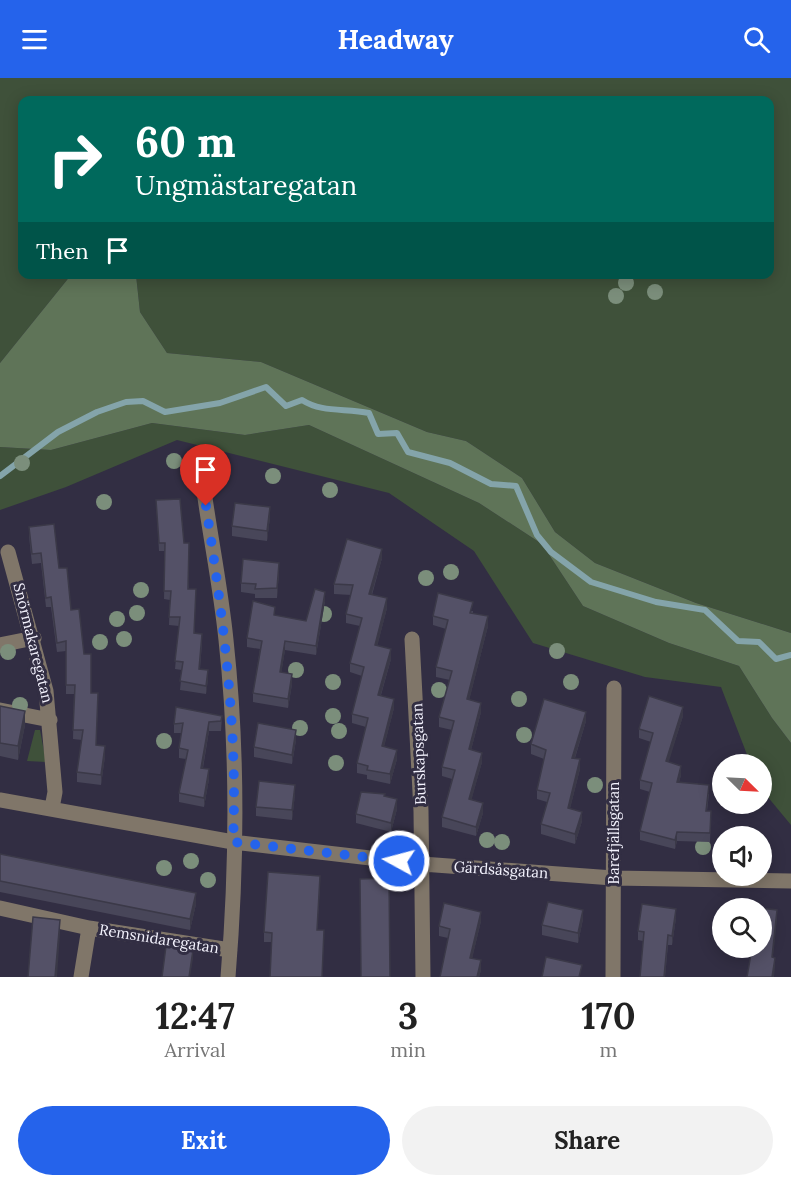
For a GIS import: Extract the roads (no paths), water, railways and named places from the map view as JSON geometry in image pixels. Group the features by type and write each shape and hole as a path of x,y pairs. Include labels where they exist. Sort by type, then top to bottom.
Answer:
{"street":[{"path":"204,491 226,639 233,720 233,842 228,977"},
{"name":"Snörmakaregatan","path":"8,552 34,638 50,720 55,792 52,808"},
{"path":"0,645 34,638"},
{"name":"Burskapsgatan","path":"412,639 422,864 423,977"},
{"name":"Barefjällsgatan","path":"614,977 615,688"},
{"path":"0,710 50,720"},
{"name":"Gärdsåsgatan","path":"0,800 233,842 422,864 614,878 791,881"},
{"name":"Remsnidaregatan","path":"0,908 89,928 230,950"},
{"name":"Remsnidaregatan","path":"81,977 89,928"}],"waterway":[{"path":"0,476 58,432 97,412 126,402 143,401 165,412 220,403 266,387 286,406 302,400 326,409 369,413 378,434 397,433 408,452 450,463 491,484 516,486 537,535 551,552 591,582 656,602 705,610 738,641 759,642 776,659 791,655"}]}
